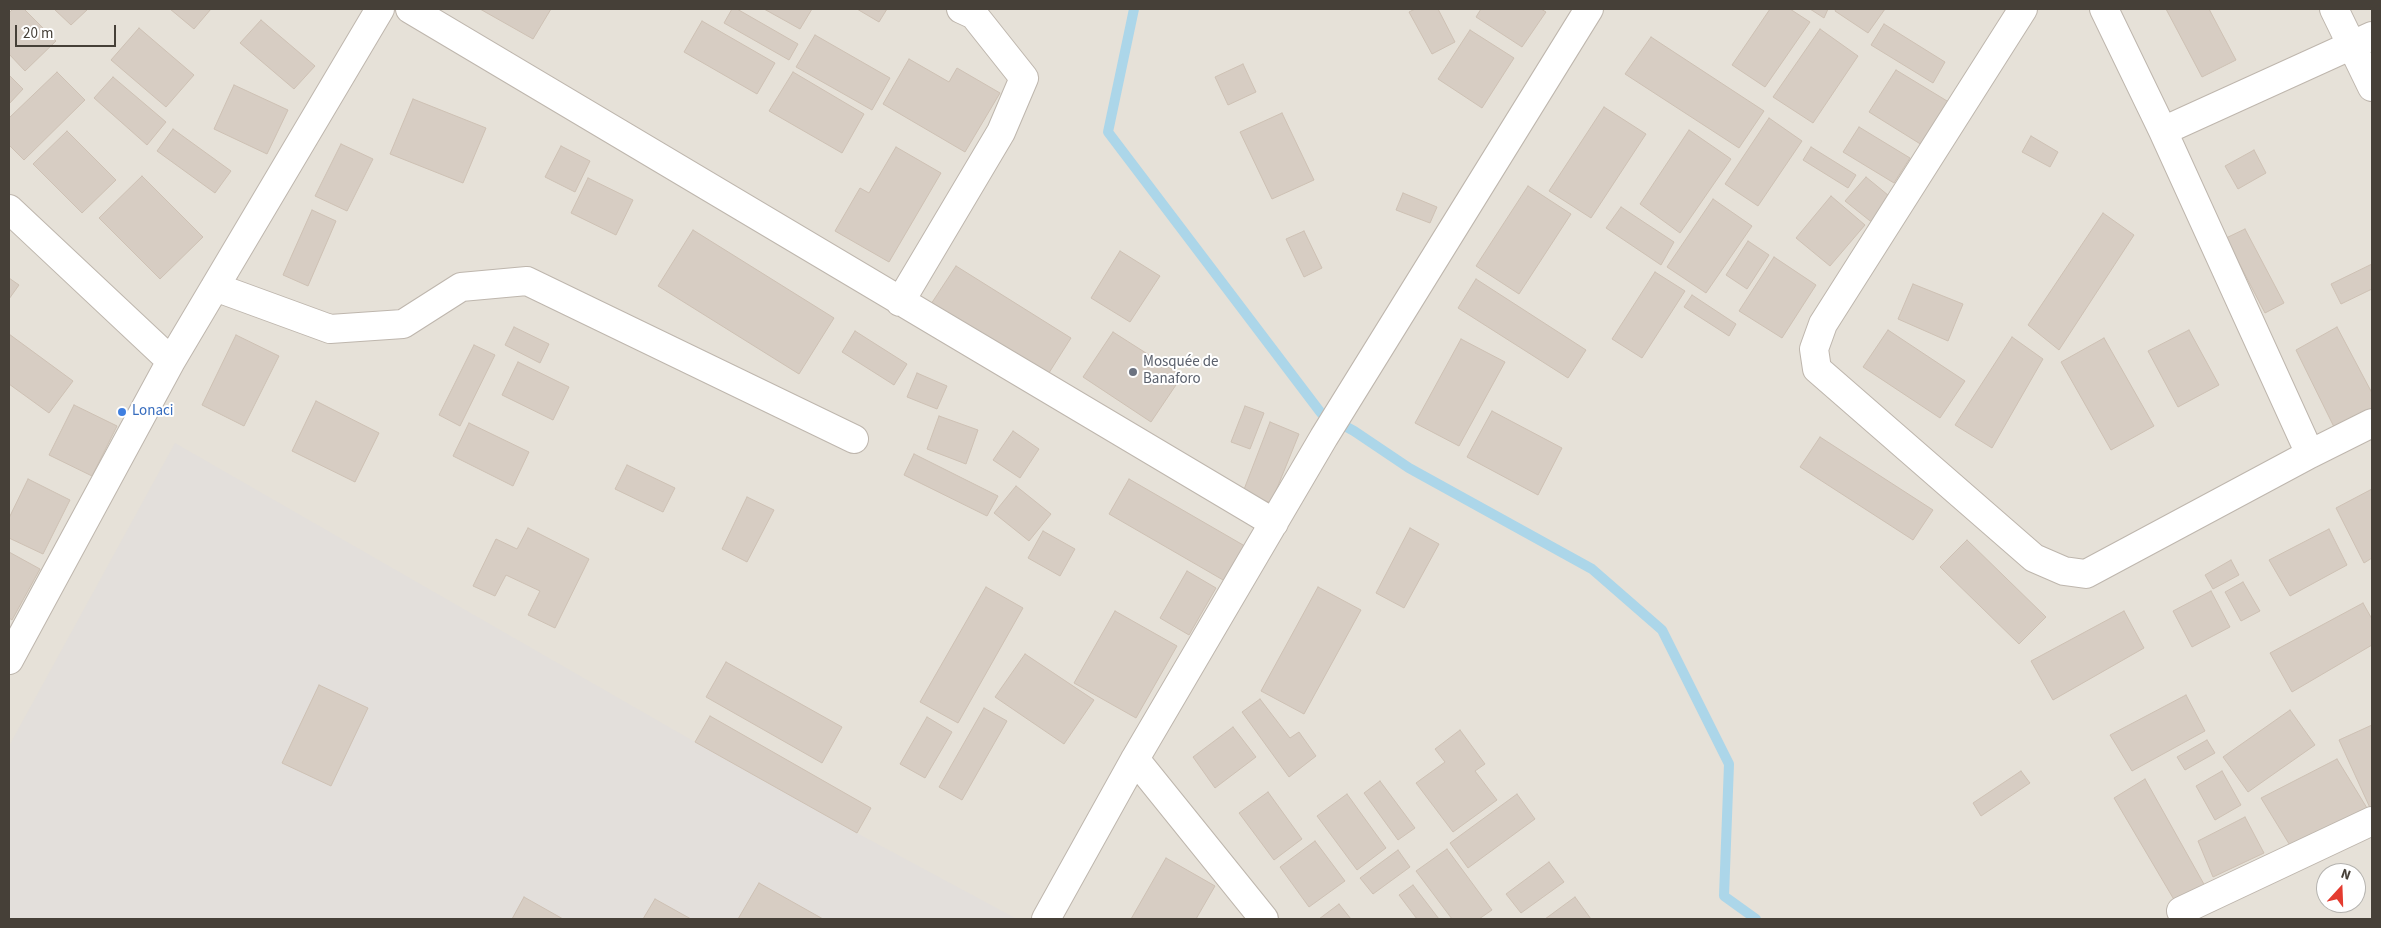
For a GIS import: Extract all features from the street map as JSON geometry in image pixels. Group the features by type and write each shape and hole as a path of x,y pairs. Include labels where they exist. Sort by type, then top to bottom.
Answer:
{"street":[{"path":"9,660 171,360 380,9"},
{"path":"410,9 1274,523"},
{"path":"900,302 1001,132 1024,78 974,15 961,9"},
{"path":"1046,919 1135,759 1324,437 1589,9"},
{"path":"2023,9 1823,324 1814,349 1818,369 2034,558 2064,571 2086,574 2310,454 2372,423"},
{"path":"2104,9 2163,131 2310,454"},
{"path":"2334,9 2363,41 2372,87"},
{"path":"2163,131 2363,41"},
{"path":"9,209 171,360"},
{"path":"216,287 330,329 403,324 461,287 527,281 854,439"},
{"path":"1135,759 1264,919"},
{"path":"2181,911 2372,821"}],"shaded area":[{"path":"9,9 2372,9 2372,919 9,919"},
{"path":"175,443 695,742 857,833 1017,919 9,919 9,746"}],"building":[{"path":"13,9 24,9 56,41 25,71 9,54 9,13"},
{"path":"54,9 88,9 71,25"},
{"path":"170,9 211,9 194,29"},
{"path":"480,9 551,9 533,39"},
{"path":"732,9 737,9 798,44 789,60 724,23"},
{"path":"764,9 812,9 800,29"},
{"path":"857,9 887,9 879,22"},
{"path":"1415,9 1438,9 1455,42 1432,54 1409,12"},
{"path":"1481,9 1541,9 1546,12 1522,47 1476,17"},
{"path":"1770,9 1790,9 1810,22 1765,87 1732,65"},
{"path":"1810,9 1828,9 1824,18"},
{"path":"1836,9 1885,9 1868,33 1835,11"},
{"path":"2166,9 2209,9 2236,60 2202,77"},
{"path":"261,20 315,66 294,89 240,43"},
{"path":"702,21 775,63 757,94 684,52"},
{"path":"1884,24 1945,62 1933,83 1871,45"},
{"path":"139,28 194,75 166,107 111,60"},
{"path":"1820,29 1858,56 1813,123 1773,97"},
{"path":"1470,30 1514,58 1482,108 1438,79"},
{"path":"815,35 890,78 872,110 796,67"},
{"path":"1651,37 1764,111 1739,148 1625,74"},
{"path":"909,59 949,82 957,68 1000,93 965,152 883,104"},
{"path":"1243,64 1256,92 1228,105 1215,77"},
{"path":"1896,70 1957,107 1930,150 1869,112"},
{"path":"57,72 85,100 24,160 9,145 9,118"},
{"path":"793,72 864,114 842,153 769,111"},
{"path":"9,75 23,89 9,104"},
{"path":"113,77 166,122 147,145 94,98"},
{"path":"234,85 288,110 267,154 214,129"},
{"path":"413,99 486,128 463,183 390,154"},
{"path":"1604,107 1646,134 1591,218 1549,191"},
{"path":"1282,113 1314,180 1272,199 1240,132"},
{"path":"1769,118 1802,141 1758,206 1725,184"},
{"path":"1859,127 1910,158 1894,183 1843,152"},
{"path":"173,129 231,171 215,193 157,151"},
{"path":"1689,130 1731,159 1680,233 1640,204"},
{"path":"67,131 116,180 82,213 33,164"},
{"path":"2031,136 2058,152 2050,167 2022,152"},
{"path":"341,144 373,159 347,211 315,196"},
{"path":"561,146 590,161 575,192 545,177"},
{"path":"896,147 941,173 889,262 835,231 860,188 869,193"},
{"path":"1811,147 1856,175 1848,188 1803,160"},
{"path":"2254,150 2266,173 2238,189 2225,166"},
{"path":"142,176 203,237 160,279 99,218"},
{"path":"1866,177 1894,200 1874,224 1845,201"},
{"path":"588,178 633,200 616,235 571,213"},
{"path":"1528,186 1571,214 1519,294 1476,266"},
{"path":"1403,193 1437,207 1430,223 1396,210"},
{"path":"1831,196 1865,225 1830,266 1796,238"},
{"path":"1713,199 1752,226 1706,293 1667,267"},
{"path":"1621,207 1674,242 1661,265 1606,228"},
{"path":"312,210 336,221 308,286 283,275"},
{"path":"2103,213 2134,235 2059,350 2028,325"},
{"path":"2245,229 2284,303 2265,313 2226,238"},
{"path":"693,230 834,318 799,374 658,286"},
{"path":"1304,231 1322,268 1304,277 1286,239"},
{"path":"1748,241 1769,255 1747,289 1726,275"},
{"path":"1120,251 1160,276 1130,322 1091,298"},
{"path":"1774,257 1816,285 1782,338 1739,311"},
{"path":"2372,264 2372,289 2341,304 2331,284"},
{"path":"956,266 1071,338 1047,376 931,304"},
{"path":"1655,272 1685,291 1642,358 1612,339"},
{"path":"9,278 19,285 9,299"},
{"path":"1476,279 1586,350 1568,378 1458,308"},
{"path":"1913,284 1963,304 1948,341 1898,319"},
{"path":"1692,295 1736,324 1729,336 1684,307"},
{"path":"514,327 549,344 540,363 505,345"},
{"path":"2337,327 2372,393 2372,411 2336,431 2296,350"},
{"path":"1888,330 1965,381 1940,418 1863,367"},
{"path":"2189,330 2219,385 2178,407 2148,351"},
{"path":"855,331 907,364 894,385 842,352"},
{"path":"1113,332 1182,376 1151,422 1083,377"},
{"path":"9,334 73,381 49,413 9,384"},
{"path":"236,335 279,356 244,426 202,405"},
{"path":"2012,337 2043,359 1992,448 1955,425"},
{"path":"2104,338 2154,426 2111,450 2061,362"},
{"path":"1461,339 1505,362 1459,446 1415,423"},
{"path":"474,345 495,355 460,426 439,415"},
{"path":"518,362 569,387 553,420 502,395"},
{"path":"917,373 947,386 937,409 907,397"},
{"path":"316,401 379,433 355,482 292,451"},
{"path":"74,405 117,426 92,476 49,455"},
{"path":"1245,406 1264,413 1250,449 1231,442"},
{"path":"1492,411 1562,448 1538,495 1467,457"},
{"path":"939,416 978,430 966,464 927,449"},
{"path":"1270,422 1299,434 1271,503 1243,492"},
{"path":"469,423 529,452 513,486 453,456"},
{"path":"1013,431 1039,449 1020,478 993,460"},
{"path":"1820,437 1933,510 1913,540 1800,467"},
{"path":"914,454 998,496 987,516 904,475"},
{"path":"627,465 675,488 663,512 615,489"},
{"path":"28,479 70,500 43,554 9,538 9,518"},
{"path":"1129,479 1250,549 1230,584 1109,514"},
{"path":"1016,486 1051,514 1029,541 994,513"},
{"path":"2372,489 2372,558 2364,563 2336,508"},
{"path":"747,497 774,510 747,562 722,549"},
{"path":"528,528 589,559 555,628 528,615 540,591 506,575 495,596 473,586 496,539 517,549"},
{"path":"1410,528 1439,544 1404,608 1376,593"},
{"path":"2329,529 2347,565 2290,596 2269,560"},
{"path":"1043,531 1075,549 1060,576 1028,558"},
{"path":"1967,540 2046,617 2019,644 1940,567"},
{"path":"9,552 40,569 12,620 9,618"},
{"path":"2231,560 2239,575 2213,589 2205,575"},
{"path":"1187,571 1216,588 1189,635 1160,618"},
{"path":"2243,582 2260,611 2241,621 2225,592"},
{"path":"986,587 1023,608 958,723 920,702"},
{"path":"1318,587 1361,610 1304,714 1261,691"},
{"path":"2211,591 2230,627 2192,647 2173,611"},
{"path":"2363,603 2372,619 2372,645 2292,692 2270,653"},
{"path":"1115,611 1177,646 1136,718 1074,683"},
{"path":"2124,611 2144,648 2053,700 2031,661"},
{"path":"1025,654 1094,700 1064,744 995,697"},
{"path":"726,662 842,727 822,763 706,697"},
{"path":"319,685 368,708 331,786 282,763"},
{"path":"2186,695 2205,731 2132,771 2110,735"},
{"path":"1260,699 1290,738 1299,732 1316,756 1289,777 1242,712"},
{"path":"984,708 1007,721 962,800 939,787"},
{"path":"2290,710 2315,745 2248,792 2223,757"},
{"path":"710,716 871,808 857,833 695,742"},
{"path":"927,717 952,732 925,778 900,764"},
{"path":"2372,725 2372,809 2371,810 2339,740"},
{"path":"1233,727 1256,757 1215,788 1193,757"},
{"path":"1460,730 1485,764 1475,771 1497,800 1453,832 1416,783 1445,762 1435,749"},
{"path":"2207,740 2215,753 2185,770 2177,757"},
{"path":"2337,759 2367,808 2291,847 2261,798"},
{"path":"2021,771 2030,783 1981,816 1973,803"},
{"path":"2222,771 2241,805 2215,820 2196,786"},
{"path":"2145,779 2205,886 2176,903 2114,798"},
{"path":"1380,781 1415,828 1398,840 1364,793"},
{"path":"1268,792 1302,839 1274,860 1239,813"},
{"path":"1347,794 1386,848 1357,870 1317,816"},
{"path":"1517,794 1535,819 1468,868 1450,843"},
{"path":"2245,817 2264,853 2213,877 2198,841"},
{"path":"1315,841 1345,881 1309,907 1280,867"},
{"path":"1447,849 1492,910 1479,919 1452,919 1416,871"},
{"path":"1398,850 1410,867 1373,894 1360,878"},
{"path":"1166,858 1215,886 1196,919 1131,919"},
{"path":"1549,862 1564,882 1521,913 1506,894"},
{"path":"759,883 823,919 738,919"},
{"path":"1413,885 1439,919 1417,919 1399,895"},
{"path":"524,897 563,919 512,919"},
{"path":"1575,897 1591,919 1545,919"},
{"path":"655,899 691,919 643,919"},
{"path":"1339,904 1351,919 1319,919"}],"waterway":[{"path":"1134,9 1108,132 1321,413 1354,431 1409,468 1592,569 1662,630 1729,764 1724,896 1756,919"}],"place":[{"name":"Mosquée de Banaforo","path":"1133,372"},
{"name":"Lonaci","path":"122,412"}]}
